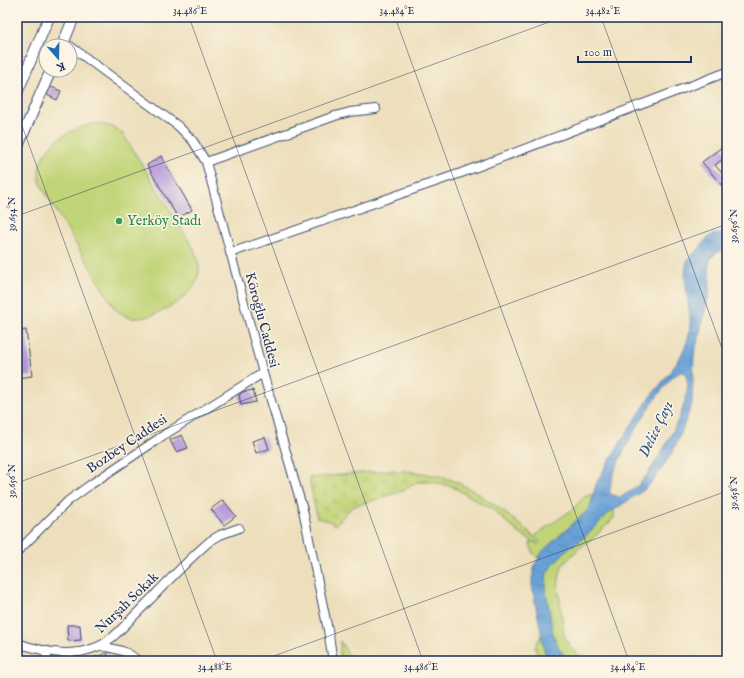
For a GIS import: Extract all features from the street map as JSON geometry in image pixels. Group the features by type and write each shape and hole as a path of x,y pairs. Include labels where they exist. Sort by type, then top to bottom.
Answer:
{"main road":[{"path":"17,93 49,17"},
{"path":"68,38 74,17"},
{"path":"17,148 48,78"}],"street":[{"name":"Köroğlu Caddesi","path":"78,54 178,126 193,141 206,162 302,510 328,630 333,661"},
{"path":"230,253 461,173 727,72"},
{"path":"206,162 334,116 364,110 376,110"},
{"name":"Bozbey Caddesi","path":"17,552 68,501 164,434 263,373"},
{"name":"Nurşah Sokak","path":"17,643 55,653 72,653 101,646 210,541 220,535 239,528"},
{"path":"101,646 130,654 137,661"},
{"path":"44,650 48,661"}],"green space":[{"name":"Yerköy Stadı","path":"96,123 107,125 123,134 193,247 199,265 198,277 195,285 188,293 180,300 150,316 131,318 115,309 46,194 40,180 39,170 41,160 52,145 68,133"},
{"path":"391,470 430,474 443,477 469,488 518,523 540,542 537,544 520,534 492,509 451,486 431,482 417,482 403,491 352,507 335,525 329,521 317,518 309,478"},
{"path":"593,494 591,506 588,510 544,550 538,558 534,555 530,544 537,534 573,509 584,497"},
{"path":"614,509 614,518 594,537 578,549 562,566 558,586 564,635 570,647 579,655 581,661 569,661 559,649 553,634 546,592 546,575 550,568 566,550 584,538"},
{"path":"541,635 545,653 551,661 540,661 535,647"},
{"path":"340,641 352,661 340,661"}],"water":[{"path":"727,234 727,247 716,253 711,258 709,263 709,295 694,355 692,403 681,433 672,453 653,481 644,490 609,513 584,538 566,550 550,568 546,575 546,592 553,634 559,649 569,661 549,659 545,653 532,586 535,564 544,550 588,510 596,484 603,471 644,406 674,367 684,349 690,329 685,274 686,266 690,257 712,235","holes":["684,372 687,382 686,395 682,411 675,428 657,459 642,481 632,490 620,497 610,494 611,483 623,452 643,417 663,388 672,378 675,375"]}],"building":[{"path":"51,87 61,91 57,100 47,95"},
{"path":"722,147 727,153 727,156 715,165 727,179 727,184 723,187 702,162"},
{"path":"161,156 192,210 178,218 147,165"},
{"path":"26,330 32,376 17,378 17,331"},
{"path":"253,390 256,402 241,405 239,395 243,392"},
{"path":"182,435 188,448 176,452 170,440"},
{"path":"265,437 269,449 256,453 252,441"},
{"path":"223,500 236,516 224,525 211,509"},
{"path":"67,625 80,625 81,640 68,641"},
{"path":"107,653 110,661 86,661 86,660"}],"place":[{"name":"Yerköy Stadı","path":"119,221"}],"water label":[{"name":"Delice Çayı","path":"656,429"}]}
